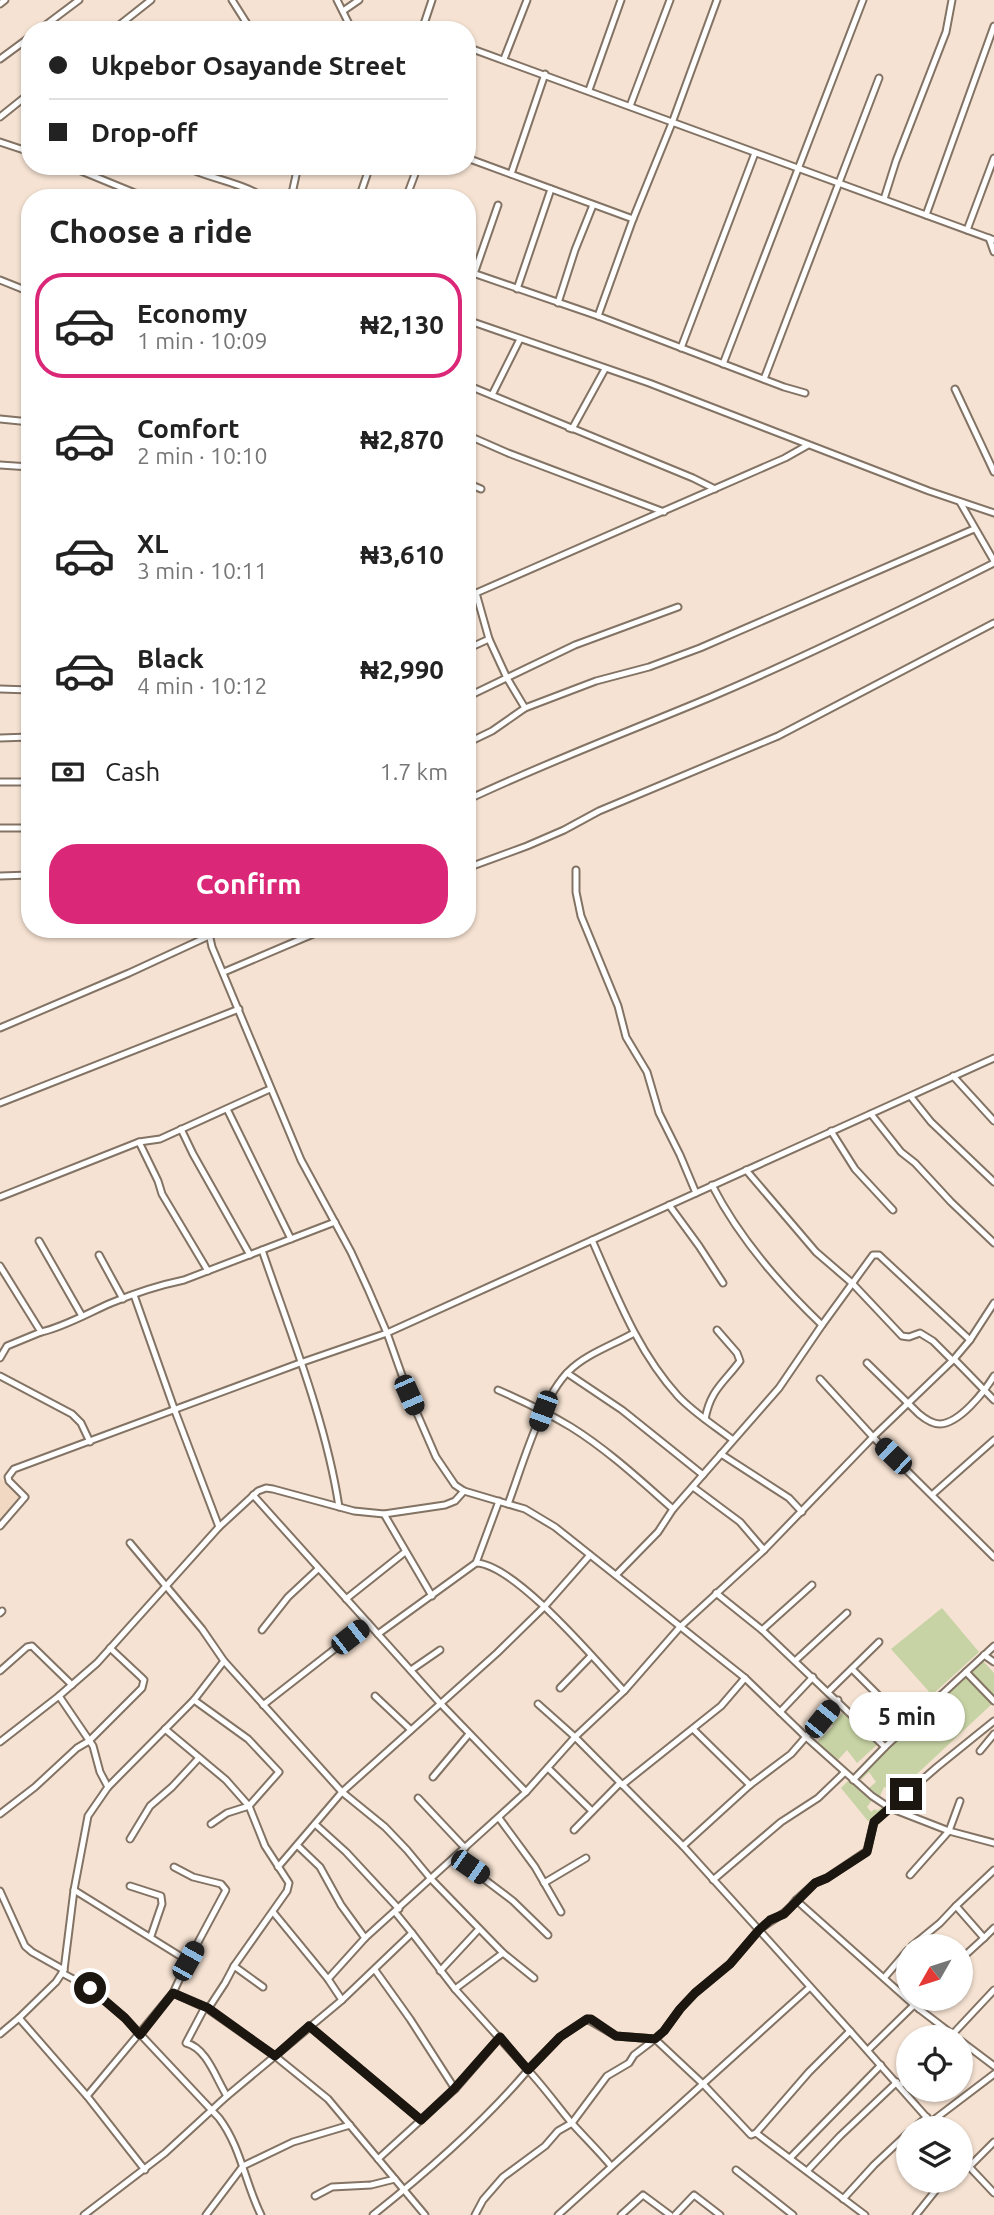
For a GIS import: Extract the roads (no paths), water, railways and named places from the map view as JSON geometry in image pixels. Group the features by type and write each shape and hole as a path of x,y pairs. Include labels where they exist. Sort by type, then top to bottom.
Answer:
{"street":[{"path":"0,4 5,0"},
{"path":"51,21 79,0"},
{"path":"124,21 151,0"},
{"path":"232,0 245,21"},
{"path":"337,0 347,21"},
{"path":"342,11 359,0"},
{"path":"425,21 432,0"},
{"path":"504,59 527,0"},
{"path":"589,90 621,0"},
{"path":"630,106 670,0"},
{"path":"597,316 673,123 717,0"},
{"path":"723,364 863,0"},
{"path":"884,200 896,161 946,32 952,0"},
{"path":"926,215 994,26"},
{"path":"0,59 21,44"},
{"path":"476,50 991,239 994,252"},
{"path":"511,174 545,74"},
{"path":"764,379 879,78"},
{"path":"0,117 21,102"},
{"path":"0,142 21,149"},
{"path":"681,348 755,153"},
{"path":"967,230 994,158"},
{"path":"476,161 633,219"},
{"path":"91,175 125,189"},
{"path":"205,175 250,189"},
{"path":"517,289 551,189"},
{"path":"476,268 498,205"},
{"path":"558,303 593,205"},
{"path":"476,275 805,393"},
{"path":"0,280 21,288"},
{"path":"476,323 649,383 994,513"},
{"path":"492,395 520,339"},
{"path":"572,429 605,369"},
{"path":"476,388 572,429"},
{"path":"476,388 715,489"},
{"path":"955,389 994,472"},
{"path":"0,419 21,421"},
{"path":"476,439 664,512"},
{"path":"525,708 489,639 476,593 664,512 808,445"},
{"path":"0,465 21,466"},
{"path":"476,487 481,489"},
{"path":"476,796 531,770 788,663 994,562 960,502"},
{"path":"476,739 525,708 596,681 649,667 701,648 974,529"},
{"path":"476,693 575,645 678,607"},
{"path":"476,864 565,830 599,811 778,736 994,623"},
{"path":"476,645 489,639"},
{"path":"0,689 21,690"},
{"path":"0,738 21,737"},
{"path":"0,782 21,782"},
{"path":"0,828 21,828"},
{"path":"576,870 576,892 581,916 618,1006 626,1037 647,1072 659,1113 696,1193"},
{"path":"0,876 21,875"},
{"path":"0,1028 129,973 196,938"},
{"path":"210,938 301,1160 363,1277 436,1457 456,1485 464,1491 526,1509 555,1527 745,1678 844,1773 890,1808 949,1831 994,1843"},
{"path":"224,972 305,938"},
{"path":"0,1103 239,1009"},
{"path":"0,1526 25,1497 9,1481 10,1472 14,1469 387,1333 994,1058"},
{"path":"953,1076 994,1121"},
{"path":"0,1198 139,1142 160,1139 270,1089"},
{"path":"911,1097 931,1122 994,1182"},
{"path":"227,1109 291,1239"},
{"path":"871,1114 901,1152 994,1242"},
{"path":"181,1129 250,1255"},
{"path":"831,1131 855,1169 892,1210"},
{"path":"139,1142 162,1194 208,1271"},
{"path":"746,1170 808,1243 852,1283 902,1336 909,1337 919,1333 926,1336 994,1400"},
{"path":"712,1185 735,1225 778,1280 822,1325"},
{"path":"668,1205 723,1283"},
{"path":"0,1358 7,1346 123,1298 208,1271 335,1222"},
{"path":"592,1240 634,1333 664,1378 680,1398 733,1440"},
{"path":"39,1241 82,1316"},
{"path":"262,1250 300,1363 335,1480 339,1507"},
{"path":"99,1255 123,1298"},
{"path":"616,1575 658,1532 673,1509 779,1388 873,1255 879,1255 970,1340"},
{"path":"0,1266 41,1332"},
{"path":"134,1295 174,1411 219,1527"},
{"path":"328,1979 365,1938 526,1792 575,1737 624,1691 680,1627 764,1550 953,1359 970,1340 994,1303"},
{"path":"705,1419 708,1402 713,1393 740,1361 737,1353 717,1331"},
{"path":"508,1504 543,1411 567,1373 582,1361 634,1333"},
{"path":"867,1363 928,1421 940,1424 962,1413 985,1391 994,1376"},
{"path":"567,1373 622,1410 703,1475"},
{"path":"0,1376 72,1414 81,1423 90,1442"},
{"path":"820,1379 873,1437 994,1557"},
{"path":"498,1390 574,1429 673,1509"},
{"path":"933,1494 994,1440"},
{"path":"722,1454 789,1498 802,1512"},
{"path":"693,1487 740,1522 764,1550"},
{"path":"0,1742 97,1663 219,1527 253,1495 265,1488 369,1514 445,1505 455,1501 464,1491"},
{"path":"253,1495 440,1703 526,1792"},
{"path":"378,1634 476,1563 499,1501"},
{"path":"384,1514 432,1596"},
{"path":"130,1543 202,1629 224,1661 342,1793 385,1827 503,1953 534,1978"},
{"path":"346,1599 405,1552"},
{"path":"278,1867 342,1793 545,1606 590,1555"},
{"path":"476,1563 495,1569 545,1606 624,1691"},
{"path":"262,1630 288,1597 318,1569"},
{"path":"762,1630 812,1585"},
{"path":"716,1593 762,1630 885,1747"},
{"path":"795,1661 848,1613"},
{"path":"262,1705 368,1623"},
{"path":"828,1692 879,1642"},
{"path":"0,1671 27,1647 33,1646 72,1685"},
{"path":"853,1780 994,1646"},
{"path":"0,1814 77,1748 89,1741 144,1684 141,1676 110,1648"},
{"path":"411,1670 440,1650"},
{"path":"560,1688 591,1656"},
{"path":"984,1656 994,1662"},
{"path":"0,2034 56,1982 63,1971 88,1816 108,1787 194,1700 224,1661"},
{"path":"852,1669 881,1698"},
{"path":"966,1672 994,1701"},
{"path":"779,1712 813,1677"},
{"path":"574,1830 621,1784 721,1706 745,1678"},
{"path":"59,1696 93,1746 100,1772 108,1787"},
{"path":"375,1696 411,1730"},
{"path":"194,1700 248,1739 279,1772 249,1807 227,1813 211,1824"},
{"path":"683,1846 750,1785 791,1754 838,1700"},
{"path":"538,1704 575,1737 683,1846 896,2081"},
{"path":"475,2215 483,2200 503,2177 545,2146 558,2131 572,2123 607,2076 629,2063 634,2055 664,2031 695,1993 730,1964 759,1930 770,1920 784,1914 815,1883 867,1852 874,1822 994,1721"},
{"path":"165,1729 226,1780 249,1807 265,1846 289,1883 273,1912 206,2008 186,2043 195,2045 201,2052 228,2096"},
{"path":"693,1730 750,1785"},
{"path":"433,1777 469,1734"},
{"path":"980,1751 994,1734"},
{"path":"130,1839 150,1806 198,1759"},
{"path":"548,1768 592,1811"},
{"path":"713,1880 781,1822 818,1798 844,1773"},
{"path":"418,1798 465,1848"},
{"path":"909,1874 949,1831 960,1801"},
{"path":"499,1818 535,1867 561,1912"},
{"path":"315,1824 346,1852 397,1911 455,1989 549,2092 572,2123 611,2166"},
{"path":"297,1845 320,1867 341,1905 365,1938"},
{"path":"455,1857 513,1901 548,1935"},
{"path":"544,1883 586,1858"},
{"path":"88,2096 173,1993 226,1890 220,1884 193,1877 174,1867"},
{"path":"927,1934 994,1870"},
{"path":"130,1885 160,1896 162,1904 151,1936"},
{"path":"74,1890 188,1961"},
{"path":"0,1891 25,1945 90,1988 125,2018 226,2127 261,2215"},
{"path":"796,1900 896,1989"},
{"path":"956,1906 984,1938"},
{"path":"273,1912 342,2000"},
{"path":"440,1970 479,1928"},
{"path":"973,1948 994,1928"},
{"path":"84,2215 166,2153 228,2096 342,2000 412,1933"},
{"path":"455,1989 503,1953"},
{"path":"884,1978 896,1964"},
{"path":"234,1966 263,1987"},
{"path":"374,1970 410,2019 454,2089"},
{"path":"558,2215 810,1987"},
{"path":"963,2025 994,1990"},
{"path":"173,1993 206,2008 275,2056 327,2099 425,2215"},
{"path":"868,2050 912,2011"},
{"path":"922,2011 939,2025"},
{"path":"19,2018 88,2096 145,2170"},
{"path":"373,2215 405,2190 474,2126 560,2037 587,2019 616,2036 655,2039 704,2085 751,2136 850,2031"},
{"path":"309,2026 421,2120"},
{"path":"378,2159 454,2089 500,2037"},
{"path":"973,2050 994,2066"},
{"path":"790,2158 881,2065"},
{"path":"935,2116 994,2074"},
{"path":"807,2171 849,2128 896,2087"},
{"path":"914,2102 926,2116"},
{"path":"206,2215 243,2166 293,2142 350,2125"},
{"path":"755,2133 865,2215"},
{"path":"973,2163 994,2142"},
{"path":"843,2199 896,2144"},
{"path":"973,2169 994,2193"},
{"path":"736,2170 793,2215"},
{"path":"315,2196 332,2187 371,2185 395,2179"},
{"path":"916,2215 934,2193"},
{"path":"621,2215 643,2195 672,2215 694,2195 720,2215"}]}
